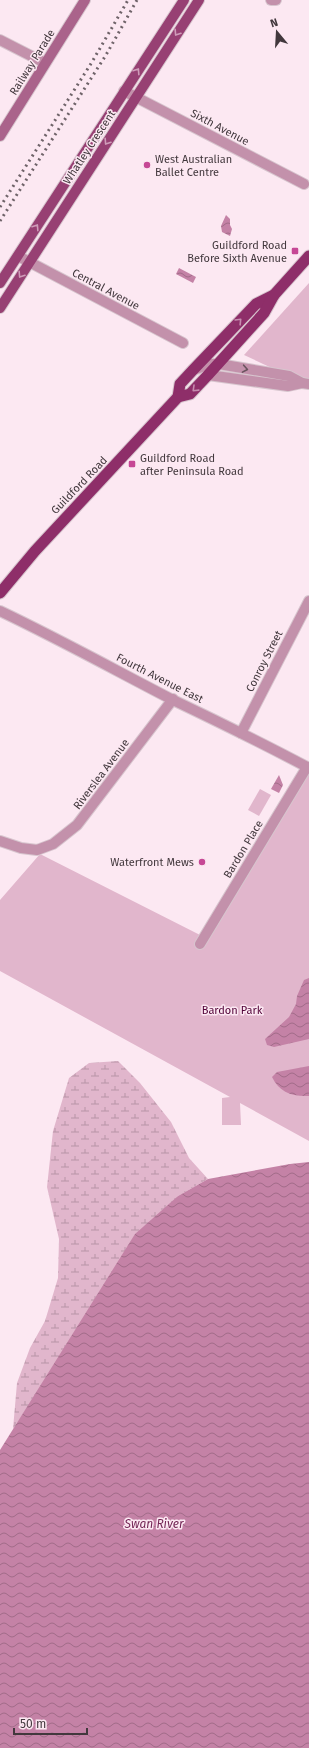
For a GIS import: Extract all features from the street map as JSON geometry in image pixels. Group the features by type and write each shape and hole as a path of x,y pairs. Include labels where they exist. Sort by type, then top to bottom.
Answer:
{"highway":[{"name":"Guildford Road","path":"0,593 35,550 178,397 190,394 208,376 264,313 274,295 309,256"},
{"name":"Guildford Road","path":"178,397 180,384 193,370 256,304 274,295"}],"main road":[{"name":"Railway Parade","path":"0,136 85,0"},
{"name":"Whatley Crescent","path":"0,283 124,90 184,0"},
{"name":"Whatley Crescent","path":"0,308 199,0"}],"street":[{"path":"271,0 276,0"},
{"path":"0,40 45,63"},
{"name":"Sixth Avenue","path":"124,90 304,184"},
{"name":"Central Avenue","path":"18,256 183,343"},
{"path":"193,370 211,364 218,364 289,376 306,383"},
{"path":"208,376 288,386 306,383"},
{"name":"Conroy Street","path":"241,732 309,601"},
{"name":"Fourth Avenue East","path":"0,611 64,642 173,700 241,732 308,768"},
{"name":"Riverslea Avenue","path":"0,841 21,848 37,850 53,844 77,825 173,700"},
{"name":"Bardon Place","path":"200,944 308,768"}],"green space":[{"path":"309,283 309,381 289,376 244,355"},
{"name":"Bardon Park","path":"309,770 309,1141 240,1103 241,1125 222,1125 222,1098 230,1097 0,971 0,900 40,854 204,937"},
{"path":"260,789 271,795 259,816 248,810"},
{"path":"118,1061 140,1083 171,1122 189,1158 208,1179 178,1196 13,1429 17,1383 30,1348 45,1321 58,1278 59,1239 47,1187 53,1131 69,1078 89,1063"}],"water":[{"path":"226,215 230,219 232,229 230,236 222,232 221,226"},
{"path":"179,268 196,277 193,283 176,274"},
{"path":"279,775 283,785 279,793 271,789"},
{"path":"309,978 309,1039 274,1047 267,1045 265,1039 289,1017 296,1004 297,996 304,980"},
{"path":"309,1066 309,1096 297,1096 282,1090 272,1077 277,1072"},
{"name":"Swan River","path":"309,1162 309,1748 0,1748 0,1450 135,1234 178,1196 208,1179"}],"railway":[{"path":"0,207 92,62 128,0"},
{"path":"0,221 106,55 137,0"}],"place":[{"name":"West Australian Ballet Centre","path":"147,165"},
{"name":"Guildford Road Before Sixth Avenue","path":"295,251"},
{"name":"Guildford Road after Peninsula Road","path":"132,464"},
{"name":"Waterfront Mews","path":"202,862"}]}
